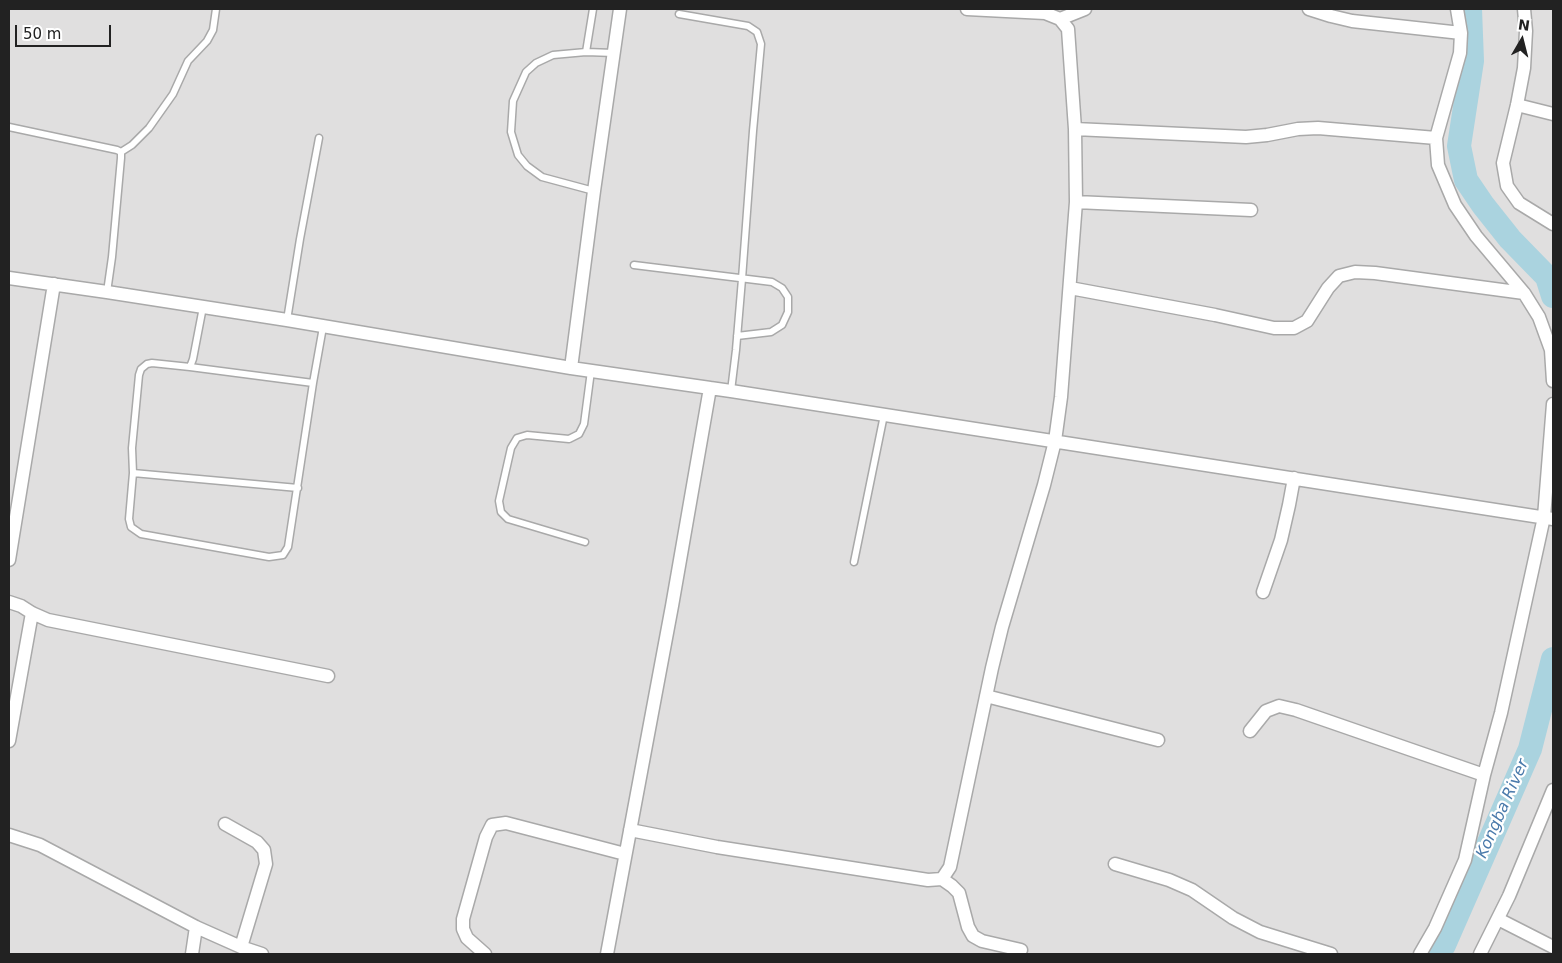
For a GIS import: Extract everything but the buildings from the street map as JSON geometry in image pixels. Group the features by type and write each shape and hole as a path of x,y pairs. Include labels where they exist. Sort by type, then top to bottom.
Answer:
{"street":[{"path":"570,368 620,9"},
{"path":"942,879 950,867 1002,627 1055,442 1060,403 1076,202 1075,129 1068,29 1060,19 1045,13 967,9"},
{"path":"1060,19 1085,9"},
{"path":"1309,9 1352,21 1461,33"},
{"path":"1457,9 1461,33 1460,53 1436,138 1438,165 1455,205 1476,236 1524,293 1538,317 1551,350 1553,381"},
{"path":"1524,9 1526,31 1525,59 1517,105 1503,163 1507,186 1519,203 1553,224"},
{"path":"1517,105 1553,114"},
{"path":"1075,129 1246,137 1267,136 1298,129 1318,128 1436,138"},
{"path":"1076,202 1251,210"},
{"path":"1070,288 1274,328 1294,328 1307,321 1328,288 1339,276 1355,272 1524,293"},
{"path":"9,278 287,320 570,368 731,391 1549,518"},
{"path":"9,560 54,284"},
{"path":"606,954 674,597 710,388"},
{"path":"1420,954 1435,928 1464,860 1549,518 1553,404"},
{"path":"1263,592 1281,540 1294,478"},
{"path":"14,604 48,620 328,676"},
{"path":"9,741 32,614"},
{"path":"986,696 1158,740"},
{"path":"1250,730 1266,711 1279,706 1296,710 1484,774"},
{"path":"1480,954 1498,920 1553,790"},
{"path":"485,954 467,938 463,929 463,919 486,837 492,825 506,823 625,854"},
{"path":"225,824 257,842 264,850 266,864 241,947"},
{"path":"630,830 717,847 928,880 942,879 959,894 968,927 973,936 982,941 1021,950"},
{"path":"9,835 40,845 196,927 262,954"},
{"path":"1115,864 1169,880 1192,890 1233,918 1260,932 1331,954"},
{"path":"1498,920 1553,947"},
{"path":"192,954 196,927"}],"lane":[{"path":"121,152 141,138 154,122 172,94 188,62 194,53 207,41 213,30 216,9"},
{"path":"586,52 593,9"},
{"path":"679,14 748,26 757,32 761,44 731,391"},
{"path":"594,191 542,177 527,166 518,155 511,132 513,101 526,72 536,63 553,55 586,52 614,53"},
{"path":"9,127 121,152"},
{"path":"287,320 319,138"},
{"path":"107,292 121,152"},
{"path":"634,265 772,282 782,288 788,297 788,312 782,325 770,332 737,336"},
{"path":"190,367 194,359 203,308"},
{"path":"313,383 190,367 147,364 142,369 138,380 129,519 131,527 141,534 269,557 283,556 288,547 323,326"},
{"path":"585,542 508,519 501,512 499,501 511,448 517,438 527,436 569,439 579,434 584,424 591,370"},
{"path":"854,562 884,415"},
{"path":"133,473 298,488"}],"shaded area":[{"path":"9,9 1553,9 1553,954 9,954"}],"waterway":[{"name":"Kongba River","path":"1470,9 1472,61 1459,146 1466,180 1510,239 1547,277 1553,296"},
{"name":"Kongba River","path":"1438,954 1444,945 1530,749 1553,659"}]}
